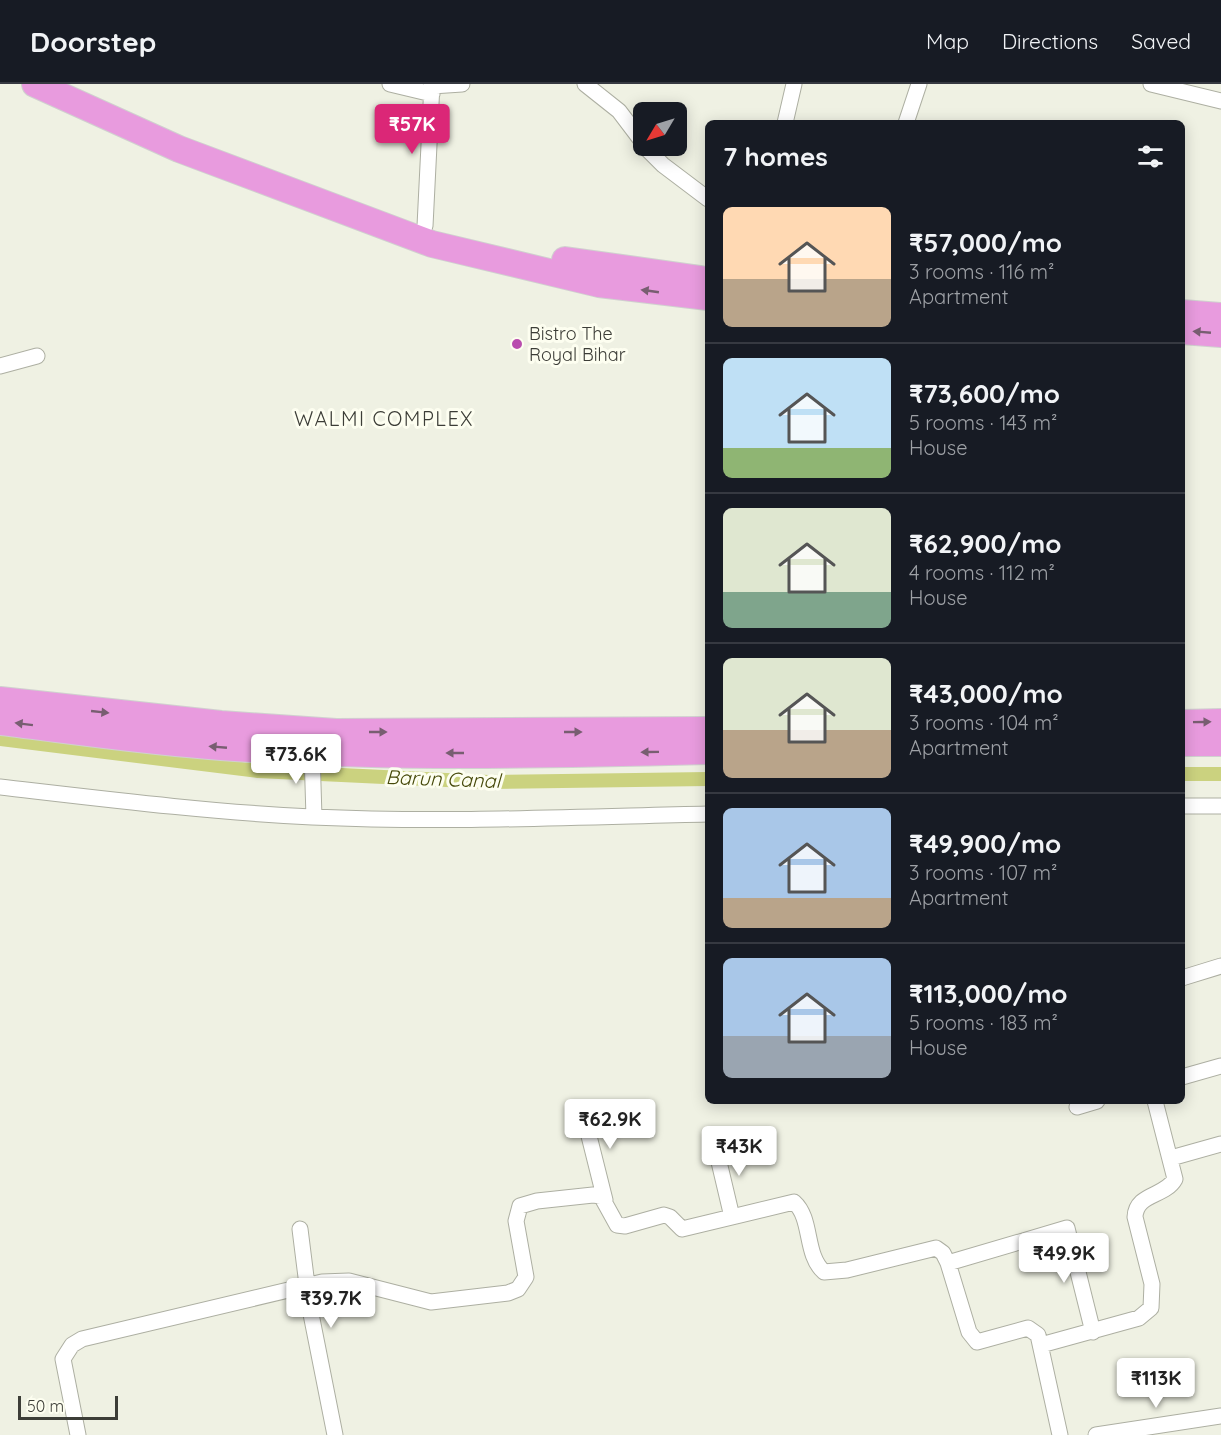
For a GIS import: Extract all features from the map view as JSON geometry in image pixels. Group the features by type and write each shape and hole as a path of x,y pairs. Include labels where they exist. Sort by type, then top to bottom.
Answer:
{"highway":[{"path":"35,84 179,149 432,244 599,284 705,297"},
{"path":"71,84 174,128 425,226 566,261 705,280"},
{"path":"1185,313 1221,316"},
{"path":"1185,331 1221,334"},
{"path":"0,700 221,724 336,732 705,730"},
{"path":"0,722 313,759 705,751"},
{"path":"1185,723 1221,722"},
{"path":"1185,743 1221,743"}],"street":[{"path":"390,84 432,88 462,84"},
{"path":"586,84 619,111 633,130"},
{"path":"786,120 794,84"},
{"path":"907,120 919,84"},
{"path":"1156,85 1221,101"},
{"path":"425,226 432,88"},
{"path":"654,156 705,197"},
{"path":"0,366 37,356"},
{"path":"313,759 313,811"},
{"path":"0,787 204,809 313,811 396,819 705,814"},
{"path":"1185,806 1221,806"},
{"path":"1185,977 1221,966"},
{"path":"1185,1073 1221,1066"},
{"path":"1077,1107 1087,1104"},
{"path":"1041,1345 1139,1318 1151,1308 1152,1284 1135,1209 1140,1202 1172,1186 1175,1179 1156,1104"},
{"path":"582,1108 605,1200 617,1225 625,1226 664,1215 670,1217 682,1229 794,1202 802,1212 815,1259 824,1272 847,1270 936,1248 943,1253 948,1263 969,1332 977,1342 1028,1328 1038,1335 1060,1435"},
{"path":"1171,1158 1221,1144"},
{"path":"715,1145 732,1217"},
{"path":"78,1435 63,1359 72,1345 117,1329 307,1284 349,1281 430,1302 508,1293 518,1289 526,1276 516,1221 520,1206 537,1201 579,1196 601,1196 605,1200"},
{"path":"948,1263 1067,1228 1093,1332"},
{"path":"300,1229 307,1284 335,1435"},
{"path":"1096,1435 1221,1416"}],"waterway":[{"name":"Barun Canal","path":"0,739 258,771 488,782 705,779"},
{"name":"Barun Canal","path":"1185,774 1221,774"}],"place":[{"name":"Bistro The Royal Bihar","path":"517,344"}],"district":[{"name":"WALMI COMPLEX","path":"384,419"}]}
